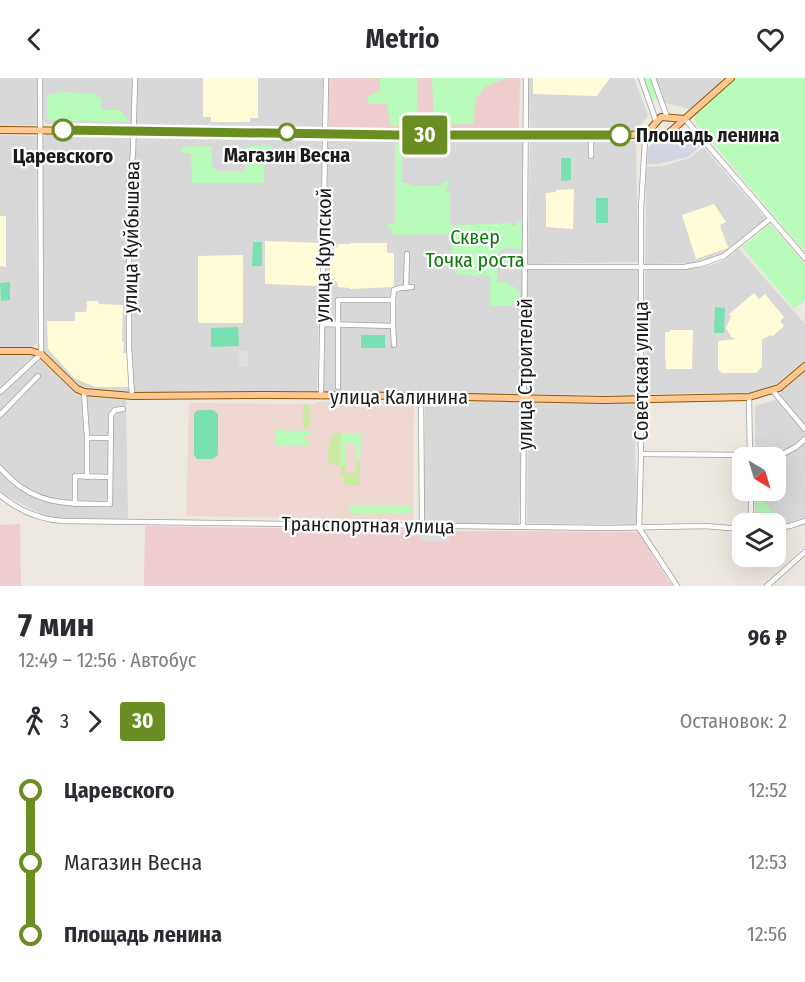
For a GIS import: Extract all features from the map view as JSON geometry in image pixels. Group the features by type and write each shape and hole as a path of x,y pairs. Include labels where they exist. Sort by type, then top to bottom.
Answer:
{"main road":[{"path":"0,130 397,135 666,134 731,78"},
{"path":"646,133 661,117 686,118"},
{"path":"667,117 672,122 672,130"},
{"path":"656,121 655,128 661,134"},
{"path":"0,351 31,351 40,354 77,389 84,392"},
{"name":"улица Калинина","path":"84,392 132,396 270,395 311,399 321,396 640,400 749,397 779,388 805,366"}],"street":[{"path":"0,392 40,354 40,78"},
{"name":"улица Куйбышева","path":"132,396 129,346 129,182 134,130 135,78"},
{"name":"улица Крупской","path":"321,396 326,78"},
{"name":"улица Строителей","path":"523,526 526,78"},
{"path":"641,78 656,121"},
{"path":"653,78 667,117"},
{"path":"686,118 805,258"},
{"name":"Советская улица","path":"639,528 641,209 646,133"},
{"path":"591,136 591,156"},
{"path":"325,152 340,152"},
{"path":"526,267 684,267 701,264 724,256 771,218"},
{"path":"394,345 394,290 409,287 407,254"},
{"path":"338,387 338,300 393,300"},
{"path":"322,324 393,326"},
{"path":"0,415 38,376"},
{"path":"773,390 805,429"},
{"path":"84,392 87,477"},
{"path":"421,396 419,509 422,525"},
{"path":"749,397 750,447"},
{"path":"0,468 24,489 36,495 75,504 110,504 111,415 115,410 123,409"},
{"path":"87,438 111,438"},
{"path":"786,452 805,439"},
{"path":"641,454 732,456"},
{"path":"75,504 75,476 110,477"},
{"name":"Транспортная улица","path":"0,495 27,512 54,520 639,528 705,526 732,528"},
{"path":"786,527 805,521"},
{"path":"639,528 677,586"},
{"path":"768,586 805,552"}],"shaded area":[{"path":"0,78 38,78 38,122 36,125 0,126"},
{"path":"43,78 323,78 322,130 48,124 43,119"},
{"path":"203,78 258,78 258,118 250,118 250,122 211,122 211,117 203,117"},
{"path":"329,78 520,78 519,131 329,130"},
{"path":"528,78 634,78 648,115 635,133 530,131"},
{"path":"533,78 610,78 596,97 533,94"},
{"path":"651,78 726,78 690,109 660,102"},
{"path":"686,131 693,133 703,144 688,157 658,164 647,164 648,148 653,143"},
{"path":"47,133 322,137 317,392 82,390 42,352 43,138"},
{"path":"0,135 36,136 38,139 37,342 31,347 0,348"},
{"path":"328,136 524,140 522,395 324,392"},
{"path":"530,140 636,141 638,262 528,264"},
{"path":"703,147 766,219 721,255 694,263 645,264 646,167 663,166 690,158"},
{"path":"574,189 573,229 546,227 546,193"},
{"path":"714,204 726,222 720,225 728,248 696,259 682,215"},
{"path":"0,216 6,216 6,267 0,266"},
{"path":"265,241 322,243 321,286 265,284"},
{"path":"387,243 387,253 394,253 394,287 350,289 338,287 334,279 330,279 330,250 338,247 338,244"},
{"path":"739,249 805,324 805,360 774,386 749,393 645,394 645,269 694,269 719,263"},
{"path":"243,255 243,323 200,323 198,321 198,256"},
{"path":"527,269 639,269 636,396 527,394"},
{"path":"754,293 759,299 765,294 784,317 780,321 784,326 772,337 771,335 762,339 762,367 756,373 722,373 718,369 718,341 736,339 731,337 726,328 731,316 729,314"},
{"path":"87,301 123,305 122,341 124,342 123,353 129,353 129,387 96,387 80,381 73,377 48,349 47,321 75,321 75,312 86,312"},
{"path":"670,330 693,330 692,369 666,369 665,332 670,332"},
{"path":"238,351 248,351 248,367 239,367"},
{"path":"0,353 29,353 40,356 79,396 126,400 128,519 51,519 6,496 0,490"},
{"path":"805,371 805,518 798,522 786,523 786,513 756,513 755,501 786,501 786,447 755,447 755,406 778,399 781,392"},
{"path":"415,401 414,408 329,408 329,404 315,404 315,402"},
{"path":"425,401 522,401 519,526 424,524"},
{"path":"528,401 636,402 635,453 638,525 527,523"},
{"path":"189,403 329,404 329,408 414,408 413,520 186,516"},
{"path":"20,524 21,586 0,586 0,525"},
{"path":"145,526 638,532 672,586 144,586"},
{"path":"420,534 449,534 449,541 420,541"}],"green space":[{"path":"380,78 417,78 417,105 421,124 390,126 387,104 368,104 368,97 380,90"},
{"path":"432,78 508,78 486,86 476,99 473,124 434,125"},
{"path":"643,78 651,78 658,99 652,101"},
{"path":"737,78 805,78 805,252 695,122 695,114"},
{"path":"63,92 97,94 101,99 102,110 120,110 130,122 47,120 47,95"},
{"path":"395,142 402,143 402,183 410,183 410,186 440,186 443,182 449,182 446,192 450,193 450,224 453,225 450,234 393,235 392,229 388,229 388,224 395,224"},
{"path":"212,146 212,165 216,171 245,171 246,146 271,146 271,154 265,154 264,183 192,183 191,154 182,153 182,147"},
{"path":"561,158 571,158 571,180 561,181"},
{"path":"596,198 608,198 608,223 596,223"},
{"name":"Сквер Точка роста","path":"518,221 521,221 522,249 507,248 498,252 497,282 507,282 520,291 520,306 490,306 490,276 457,275 452,250 455,225 510,223 515,226"},
{"path":"770,224 805,264 805,300 794,309 742,247"},
{"path":"253,242 262,242 262,266 252,266"},
{"path":"10,282 10,300 1,301 0,283"},
{"path":"715,307 725,308 724,333 714,333"},
{"path":"238,327 239,346 211,347 211,328"},
{"path":"361,335 385,335 385,348 361,348"},
{"path":"303,404 310,404 309,429 303,426"},
{"path":"200,410 213,410 218,415 218,455 213,459 197,459 194,455 194,414"},
{"path":"275,430 309,431 309,436 303,437 303,440 309,441 309,445 275,445"},
{"path":"334,433 341,433 339,465 328,464 329,440"},
{"path":"341,433 361,433 360,458 356,459 356,444 346,444 346,465 340,465"},
{"path":"356,460 360,461 360,486 347,486 341,475 341,466 346,466 346,473 356,473"},
{"path":"756,501 763,501 773,513 757,513"},
{"path":"349,505 411,505 411,514 349,513"}],"bus line":[{"name":"30","path":"63,130 397,135 620,135"}],"place":[{"name":"Царевского","path":"63,130"},
{"name":"Магазин Весна","path":"287,132"},
{"name":"Площадь ленина","path":"620,135"}]}
